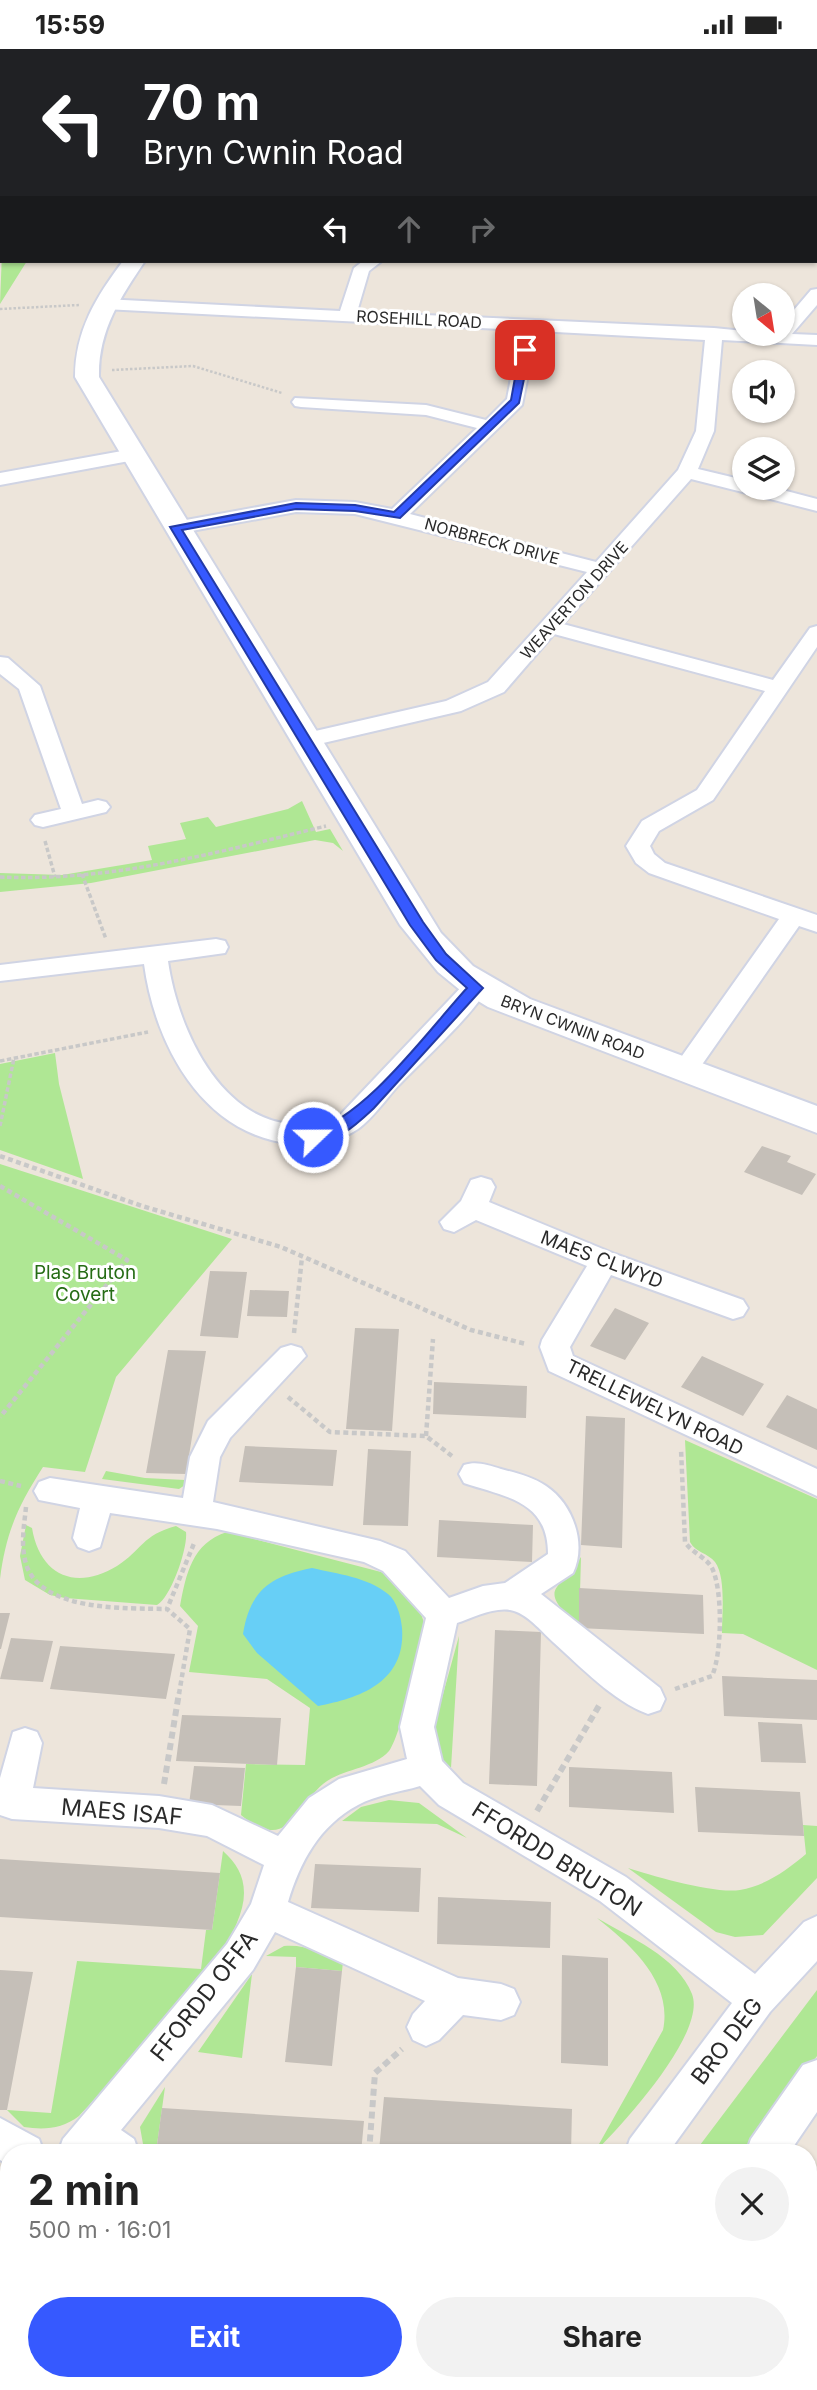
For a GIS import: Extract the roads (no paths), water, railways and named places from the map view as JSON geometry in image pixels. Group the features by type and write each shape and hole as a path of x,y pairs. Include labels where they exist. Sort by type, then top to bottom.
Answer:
{"street":[{"path":"94,305 132,263"},
{"path":"347,316 362,268 371,263"},
{"path":"795,320 817,294"},
{"name":"ROSEHILL ROAD","path":"94,305 732,334"},
{"name":"BRYN CWNIN ROAD","path":"94,305 85,356 86,372 175,527 417,925 441,957 476,988 817,1120"},
{"path":"396,516 516,401 530,324"},
{"name":"WEAVERTON DRIVE","path":"306,740 453,706 496,687 687,472 705,431 714,333"},
{"name":"ROSEHILL ROAD","path":"795,338 817,340"},
{"path":"301,402 329,412 426,410 490,426"},
{"path":"0,479 133,455"},
{"path":"687,472 732,483"},
{"path":"795,499 817,505"},
{"name":"NORBRECK DRIVE","path":"175,527 296,506 355,508 396,516 601,570"},
{"path":"551,627 778,688"},
{"path":"685,1070 806,919 657,868 644,858 638,846 650,826 705,795 817,632"},
{"path":"0,663 29,686 74,813"},
{"path":"43,820 98,807"},
{"path":"0,973 216,947"},
{"path":"155,954 159,985 173,1027 186,1056 219,1100 254,1125 293,1137 331,1133 349,1122 369,1105 476,988"},
{"name":"MAES CLWYD","path":"469,1206 605,1262 706,1286 733,1308"},
{"name":"TRELLEWELYN ROAD","path":"605,1262 557,1340 557,1355 568,1369 817,1483"},
{"path":"201,1513 205,1457 219,1430 291,1356"},
{"path":"443,1614 483,1600 512,1596 562,1563 566,1555 563,1536 549,1510 534,1494 475,1474"},
{"path":"41,1494 98,1498 201,1513 369,1550 394,1561 443,1614"},
{"path":"89,1538 98,1498"},
{"path":"512,1596 539,1609 648,1699"},
{"path":"426,1769 416,1727 443,1614"},
{"name":"MAES ISAF","path":"25,1743 12,1803 159,1812 212,1821 284,1857"},
{"name":"FFORDD BRUTON","path":"426,1769 451,1794 613,1889 757,1999"},
{"name":"FFORDD OFFA","path":"99,2144 240,1958 267,1911 284,1857 321,1809 351,1790 426,1769"},
{"path":"267,1911 456,1996 501,2002"},
{"name":"BRO DEG","path":"651,2144 757,1999 817,1934"},
{"path":"426,2027 456,1996"},
{"path":"771,2144 817,2079"}],"water":[{"path":"312,1568 352,1577 380,1588 394,1601 402,1628 397,1661 389,1674 365,1692 318,1706 257,1653 243,1634 251,1606 265,1587 285,1575"}],"park label":[{"name":"Plas Bruton Covert","path":"85,1283"}]}
